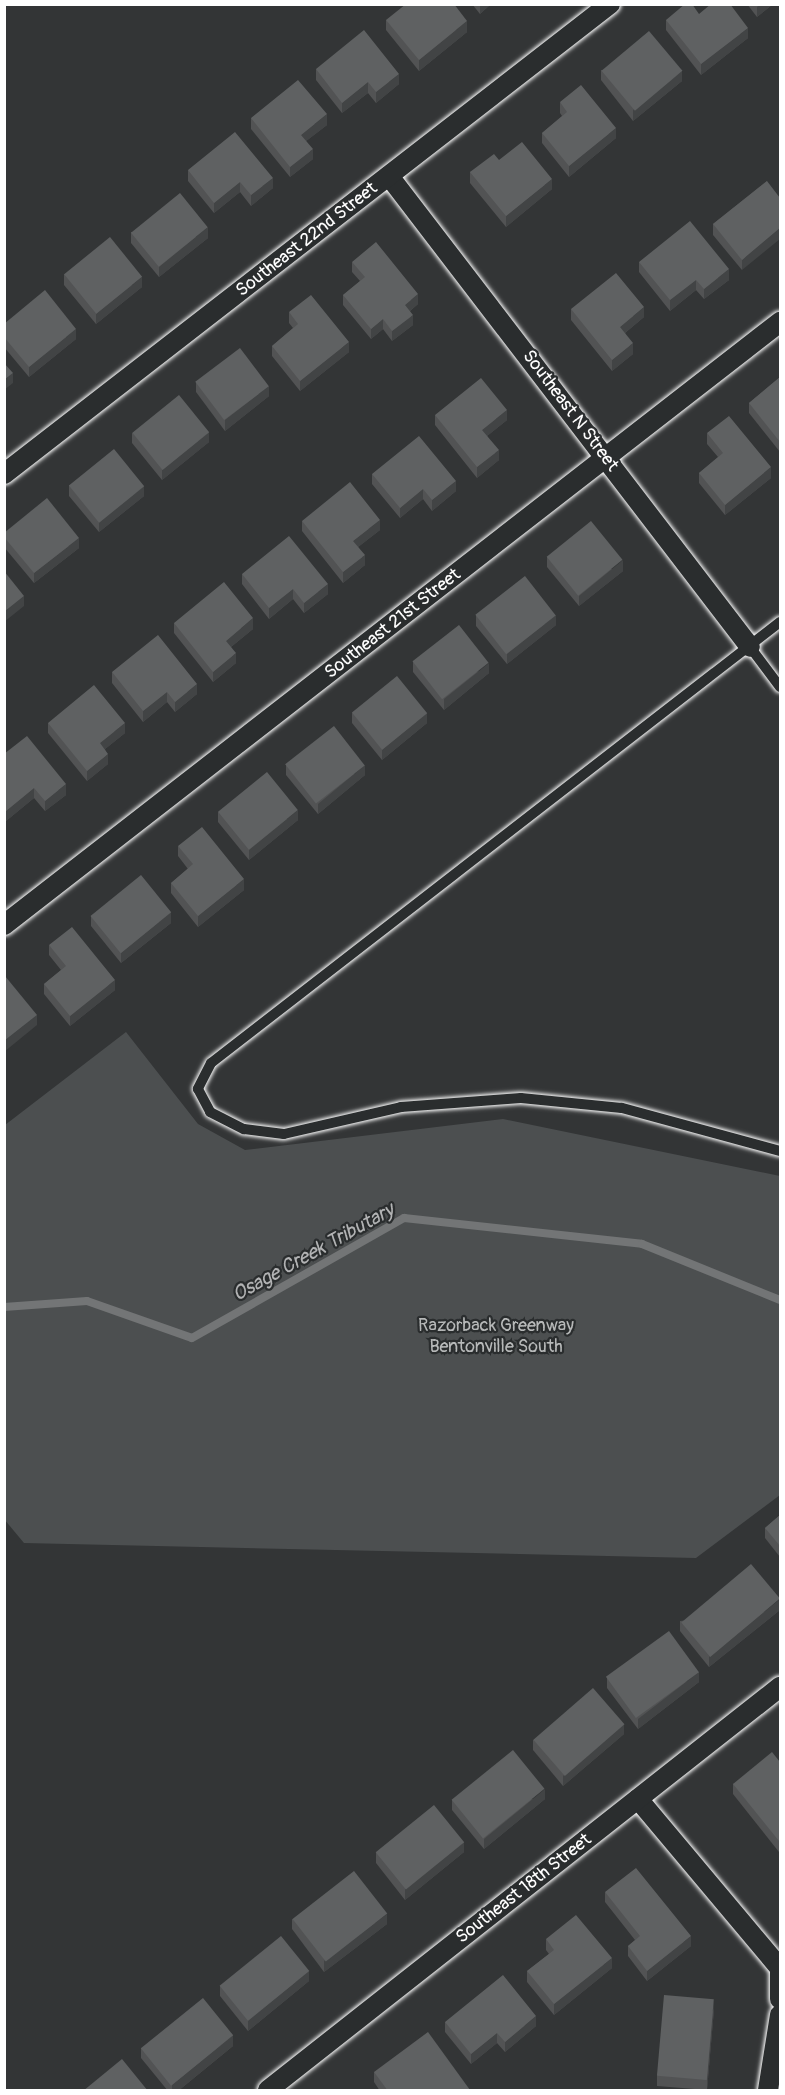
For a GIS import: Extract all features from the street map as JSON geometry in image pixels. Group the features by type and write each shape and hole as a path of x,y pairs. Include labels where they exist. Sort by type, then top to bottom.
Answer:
{"street":[{"name":"Southeast 22nd Street","path":"4,474 610,4"},
{"name":"Southeast N Street","path":"389,176 750,646"},
{"name":"Southeast 21st Street","path":"4,925 780,322"},
{"name":"Southeast 18th Street","path":"275,2089 780,1687"},
{"path":"638,1799 780,1968 780,2000"},
{"path":"768,2091 780,2015"}],"lane":[{"path":"780,622 211,1063 198,1089 210,1112 244,1129 284,1134 401,1107 521,1098 622,1108 780,1151"},
{"path":"750,646 780,687"}],"green space":[{"name":"Razorback Greenway Bentonville South","path":"126,1032 198,1124 245,1150 503,1119 780,1176 780,1495 696,1558 24,1543 4,1519 5,1125"}],"building":[{"path":"406,4 454,4 467,21 419,60 386,20"},
{"path":"685,4 692,4 699,14 711,4 730,4 748,28 701,64 666,20"},
{"path":"364,30 399,74 376,92 368,82 342,103 316,69"},
{"path":"649,31 682,71 635,111 602,71"},
{"path":"298,80 327,114 301,135 313,149 290,167 251,118"},
{"path":"581,85 616,128 569,166 542,133 567,112 560,102"},
{"path":"235,132 273,178 251,195 240,182 214,203 188,170"},
{"path":"522,142 552,179 506,216 470,172 494,154 499,160"},
{"path":"767,181 780,198 780,228 742,260 713,224"},
{"path":"180,193 208,227 159,267 131,233"},
{"path":"690,221 729,269 704,289 696,280 670,300 639,262"},
{"path":"110,237 142,277 96,314 64,274"},
{"path":"376,242 418,294 405,305 413,315 392,331 383,319 371,329 343,295 365,277 352,262"},
{"path":"616,273 644,307 620,327 633,343 612,360 571,309"},
{"path":"45,290 76,329 29,367 4,337 4,324"},
{"path":"311,295 349,342 300,381 272,346 298,324 289,312"},
{"path":"240,348 269,386 224,420 195,382"},
{"path":"4,363 13,373 4,380"},
{"path":"780,377 780,442 749,403"},
{"path":"481,378 507,410 482,430 499,450 477,467 435,415"},
{"path":"179,395 209,432 163,470 132,433"},
{"path":"729,416 771,467 725,505 699,473 723,453 707,433"},
{"path":"419,436 456,481 432,500 423,489 400,508 372,474"},
{"path":"114,449 144,486 99,523 69,486"},
{"path":"350,482 380,520 353,541 365,555 343,572 302,521"},
{"path":"47,498 79,538 34,573 4,537 4,533"},
{"path":"591,521 622,560 578,596 547,557"},
{"path":"289,536 328,584 304,603 293,589 269,608 242,574"},
{"path":"4,571 24,596 4,612"},
{"path":"525,576 556,615 506,654 475,615"},
{"path":"224,582 253,618 226,641 236,653 213,672 174,623"},
{"path":"459,625 489,663 442,699 413,661"},
{"path":"158,635 197,684 175,702 167,692 143,711 112,672"},
{"path":"397,676 427,713 382,750 352,713"},
{"path":"94,685 125,723 100,743 108,754 87,771 48,723"},
{"path":"334,726 365,765 316,804 285,764"},
{"path":"27,736 66,784 45,801 34,788 6,811 4,808 4,754"},
{"path":"267,772 298,810 249,850 218,812"},
{"path":"202,827 244,879 198,916 171,883 193,864 178,846"},
{"path":"141,875 171,912 121,953 90,916"},
{"path":"72,927 115,980 70,1016 44,984 66,966 49,945"},
{"path":"4,977 37,1015 4,1041"},
{"path":"780,1515 780,1546 765,1528"},
{"path":"751,1564 780,1598 710,1657 681,1622"},
{"path":"669,1631 699,1672 636,1718 606,1677"},
{"path":"593,1688 624,1724 565,1776 533,1740"},
{"path":"513,1750 544,1789 483,1839 452,1800"},
{"path":"772,1752 780,1762 780,1841 733,1784"},
{"path":"434,1805 464,1842 406,1890 376,1852"},
{"path":"636,1868 691,1936 647,1971 628,1946 640,1936 605,1892"},
{"path":"354,1871 387,1914 326,1962 293,1919"},
{"path":"576,1915 612,1958 554,2004 527,1971 554,1950 546,1939"},
{"path":"281,1936 309,1971 248,2021 220,1986"},
{"path":"503,1975 536,2016 505,2042 497,2033 471,2054 445,2022"},
{"path":"664,1995 714,1999 707,2080 657,2076"},
{"path":"203,1998 233,2035 171,2086 141,2048"},
{"path":"428,2032 469,2091 388,2091 374,2072"},
{"path":"122,2059 148,2091 83,2091"}],"waterway":[{"name":"Osage Creek Tributary","path":"4,1307 87,1301 192,1338 404,1218 642,1244 780,1300"}]}
